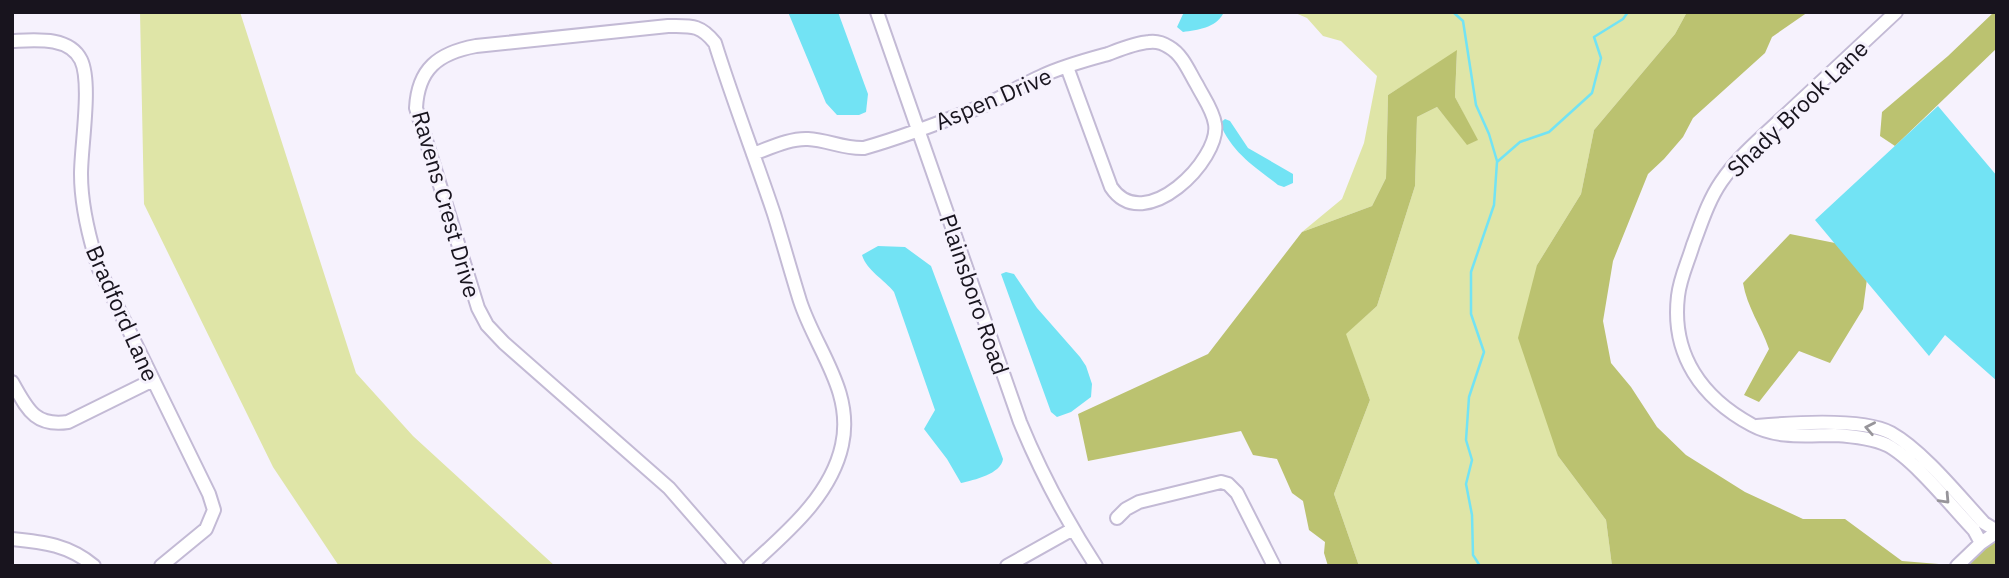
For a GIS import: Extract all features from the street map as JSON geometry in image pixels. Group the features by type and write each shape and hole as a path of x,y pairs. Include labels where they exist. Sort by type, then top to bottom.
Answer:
{"street":[{"name":"Plainsboro Road","path":"877,12 1020,422 1034,457 1096,566"},
{"name":"Shady Brook Lane","path":"1896,12 1743,155 1721,183 1699,229 1681,281 1678,332 1681,346 1695,376 1706,390 1718,403 1754,426 1838,430 1871,426 1889,432 1908,444 1981,543"},
{"name":"Ravens Crest Drive","path":"737,566 668,488 487,325 478,308 418,121 419,85 430,67 448,53 461,49 668,26 694,26 704,30 715,43 801,302 814,335 837,379 845,423 837,462 816,498 785,535 750,566"},
{"name":"Bradford Lane","path":"12,41 63,43 81,59 85,80 81,173 88,234 99,269 209,494 214,510 206,528 161,566"},
{"name":"Aspen Drive","path":"918,130 984,105 1028,82 1067,67 1152,41 1172,48 1180,56 1211,111 1216,125 1211,149 1187,177 1156,201 1144,205 1119,198 1111,187 1067,67"},
{"path":"753,154 798,139 811,139 850,149 864,148 918,130"},
{"path":"12,382 36,417 55,424 68,422 153,380"},
{"name":"Shady Brook Lane","path":"1927,472 1997,532"},
{"path":"1116,518 1139,502 1221,482 1228,484 1237,493 1273,563"},
{"path":"1007,566 1073,529"},
{"path":"1957,566 1997,532"},
{"path":"12,539 61,546 94,566"}],"green space":[{"path":"140,12 240,12 356,373 413,436 555,566 339,566 273,467 144,204"},
{"path":"1293,12 1687,12 1675,34 1594,130 1581,194 1537,265 1558,456 1606,520 1612,566 1359,566 1334,494 1370,400 1345,334 1377,306 1415,186 1417,117 1437,107 1467,144 1477,140 1455,97 1457,51 1388,95 1386,178 1372,206 1302,232 1342,199 1364,143 1377,76 1341,41 1323,36 1307,18"},
{"path":"1687,12 1808,12 1772,37 1765,53 1693,118 1683,137 1648,174 1613,261 1603,321 1611,363 1631,387 1657,427 1686,455 1745,492 1803,519 1845,519 1902,561 1951,565 1997,533 1997,566 1612,566 1606,520 1558,456 1518,338 1537,265 1581,194 1594,130 1675,34"},
{"path":"1997,12 1997,48 1895,146 1880,136 1882,112 1948,56"},
{"path":"1457,50 1455,97 1478,140 1467,145 1437,107 1417,117 1415,186 1377,306 1346,334 1370,400 1334,494 1359,566 1328,566 1324,553 1325,542 1309,530 1303,501 1292,493 1277,459 1253,455 1241,431 1088,461 1078,414 1208,354 1302,232 1372,206 1386,178 1388,95"},
{"path":"1790,234 1835,243 1867,279 1863,309 1830,363 1799,351 1759,402 1744,395 1769,349 1743,283"}],"water":[{"path":"788,12 838,12 868,94 866,112 859,115 837,115 826,103"},
{"path":"1184,12 1223,14 1211,25 1183,32 1177,27"},
{"path":"1938,106 1997,176 1997,381 1945,335 1929,356 1815,220"},
{"path":"1225,119 1230,121 1248,148 1293,174 1293,183 1284,187 1278,185 1244,158 1230,142 1220,123"},
{"path":"878,246 905,247 931,266 1003,459 997,469 986,475 961,483 924,429 935,410 894,292 864,261 862,255"},
{"path":"1001,274 1014,274 1037,308 1086,366 1092,384 1091,397 1071,412 1057,417 1051,412"}],"waterway":[{"path":"1453,12 1463,21 1476,105 1497,161"},
{"path":"1480,566 1473,555 1472,515 1466,484 1472,460 1466,440 1469,397 1484,352 1471,314 1471,272 1494,205 1497,162 1520,142 1549,132 1592,93 1601,58 1594,37 1623,19 1628,12"}]}
